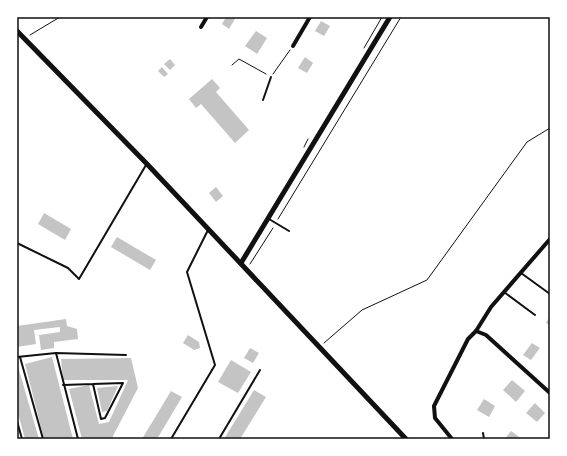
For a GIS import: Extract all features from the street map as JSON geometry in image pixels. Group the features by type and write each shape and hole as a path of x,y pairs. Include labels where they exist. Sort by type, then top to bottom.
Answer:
{"street":[{"path":"201,27 207,17"},
{"path":"293,46 310,17"},
{"path":"241,263 390,17"},
{"path":"17,31 147,164 406,439"},
{"path":"452,439 435,418 434,406 468,339 476,331 491,307 550,239"},
{"path":"476,331 486,335 550,393"}],"lane":[{"path":"263,100 271,77"},
{"path":"17,243 68,268 79,279 147,164"},
{"path":"268,218 289,231"},
{"path":"171,439 215,365 187,272 208,230"},
{"path":"521,273 550,294"},
{"path":"504,292 535,315"},
{"path":"17,357 56,353 126,355"},
{"path":"56,353 78,439"},
{"path":"20,357 43,439"},
{"path":"219,439 260,370"},
{"path":"63,385 93,384 123,383 105,418 101,419 93,384"},
{"path":"17,421 22,439"},
{"path":"483,433 484,439"}],"path":[{"path":"24,38 54,22 60,17"},
{"path":"277,220 401,17"},
{"path":"232,65 239,59 271,77 293,46"},
{"path":"319,347 362,310 427,280 527,142 550,128"},
{"path":"247,270 254,256 274,226"}],"building":[{"path":"226,17 236,17 229,29 222,24"},
{"path":"321,21 330,26 324,36 315,31"},
{"path":"256,31 267,38 257,54 245,46"},
{"path":"305,57 313,63 307,73 298,68"},
{"path":"170,59 175,65 170,70 164,64"},
{"path":"162,67 168,74 164,77 158,71"},
{"path":"212,79 220,88 216,92 249,130 235,143 201,104 196,108 189,99"},
{"path":"216,187 223,196 216,202 209,193"},
{"path":"44,213 71,229 65,240 38,224"},
{"path":"117,237 156,260 150,270 111,247"},
{"path":"550,316 550,325 546,323"},
{"path":"66,319 67,326 77,329 78,339 54,342 54,348 41,350 39,335 60,332 60,327 34,330 36,344 17,347 17,326"},
{"path":"188,335 199,342 200,348 194,350 183,343"},
{"path":"532,343 540,348 531,360 523,355"},
{"path":"250,348 259,353 253,363 244,358"},
{"path":"52,357 73,439 44,439 25,364"},
{"path":"131,358 138,388 113,436 113,439 82,439 69,389 89,385 99,424 109,422 128,380 63,380 61,359"},
{"path":"231,360 251,372 238,393 218,382"},
{"path":"17,363 39,439 25,439 17,410"},
{"path":"512,380 525,391 516,402 503,390"},
{"path":"118,386 107,411 102,412 97,388"},
{"path":"254,390 266,397 240,439 224,439"},
{"path":"171,391 182,397 157,439 142,439"},
{"path":"484,399 495,406 489,417 477,410"},
{"path":"535,403 545,413 537,422 526,413"},
{"path":"511,431 522,439 505,439"}]}
